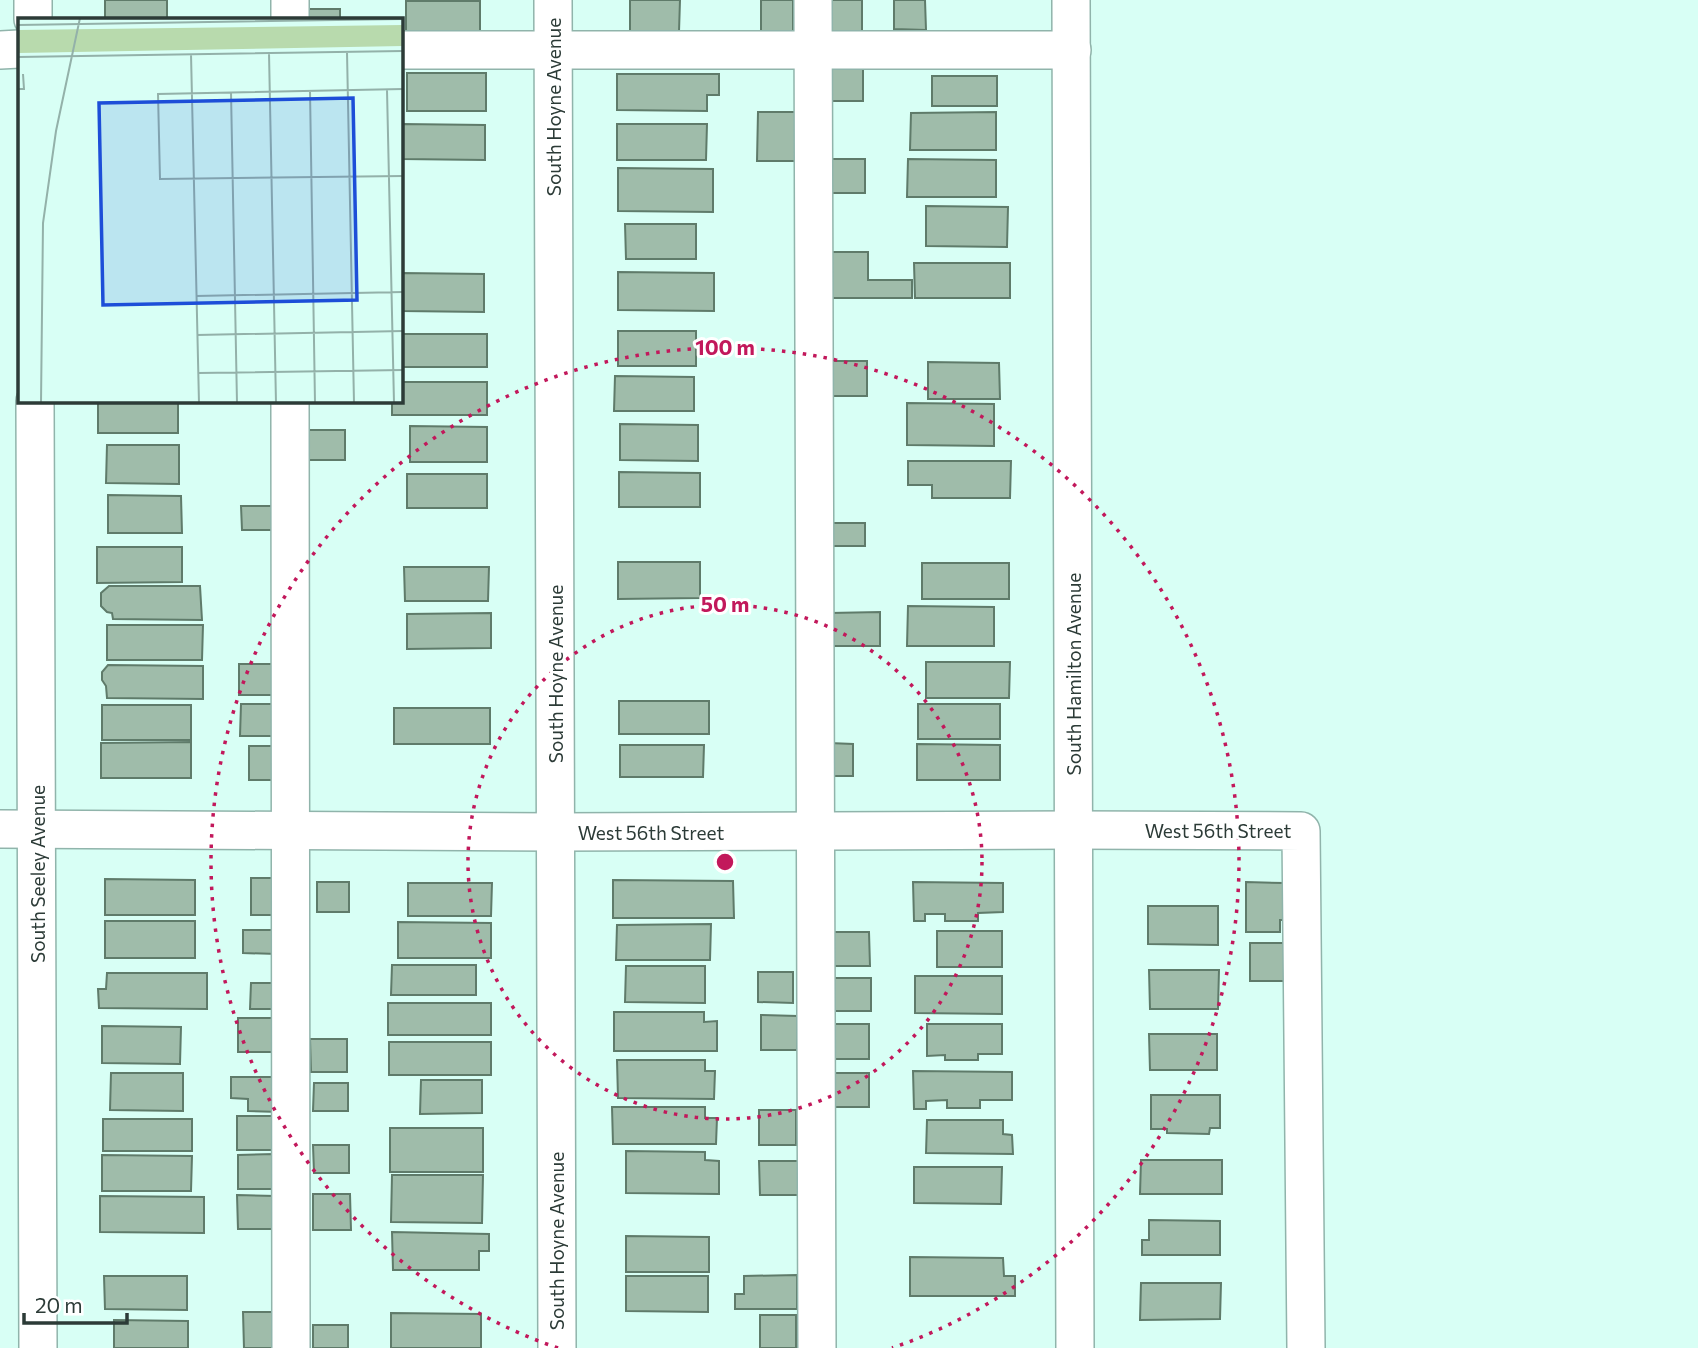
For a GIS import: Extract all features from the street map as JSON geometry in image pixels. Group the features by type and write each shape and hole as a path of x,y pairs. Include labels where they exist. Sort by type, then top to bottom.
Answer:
{"street":[{"path":"33,0 33,18"},
{"path":"290,0 290,18"},
{"name":"South Hoyne Avenue","path":"552,0 557,1348"},
{"path":"813,0 817,1348"},
{"name":"South Hamilton Avenue","path":"1071,0 1075,1348"},
{"path":"0,50 18,49"},
{"path":"402,50 1072,50"},
{"name":"South Seeley Avenue","path":"34,402 38,1348"},
{"path":"290,402 291,1348"},
{"name":"West 56th Street","path":"0,829 555,832 1301,831 1306,1348"}],"building":[{"path":"105,0 167,0 167,18 105,18"},
{"path":"630,0 680,0 679,32 630,31"},
{"path":"761,0 793,0 793,31 761,31"},
{"path":"826,0 862,0 862,32 826,32"},
{"path":"894,0 925,0 926,30 894,29"},
{"path":"406,1 480,1 480,35 406,35"},
{"path":"307,9 340,9 340,18 307,18"},
{"path":"827,67 863,67 863,101 827,101"},
{"path":"407,73 486,73 486,111 407,111"},
{"path":"617,74 719,74 719,95 707,95 707,111 617,110"},
{"path":"932,76 997,76 997,106 932,106"},
{"path":"758,112 798,112 797,161 757,161"},
{"path":"996,112 996,150 910,150 911,113"},
{"path":"402,124 485,125 485,160 402,159"},
{"path":"617,124 707,124 706,160 617,160"},
{"path":"829,159 865,159 865,193 828,193"},
{"path":"908,159 996,160 996,197 907,197"},
{"path":"618,168 713,169 713,212 618,211"},
{"path":"926,206 1008,207 1007,247 926,246"},
{"path":"625,224 696,224 696,259 626,259"},
{"path":"830,252 868,252 868,280 912,280 912,298 830,298"},
{"path":"914,263 1010,263 1010,298 915,298"},
{"path":"618,272 714,273 714,311 618,310"},
{"path":"402,273 484,274 484,312 402,311"},
{"path":"618,331 696,331 696,366 618,366"},
{"path":"402,334 487,334 487,367 402,367"},
{"path":"830,361 867,361 867,396 830,396"},
{"path":"928,362 999,363 1000,399 928,399"},
{"path":"615,376 694,377 694,411 614,411"},
{"path":"402,382 487,382 487,415 392,415 392,402 402,402"},
{"path":"98,402 178,402 178,433 98,433"},
{"path":"907,403 994,404 994,446 907,445"},
{"path":"620,424 698,425 698,461 620,460"},
{"path":"410,426 487,427 487,462 410,462"},
{"path":"308,430 345,430 345,460 308,460"},
{"path":"107,445 179,445 179,484 106,483"},
{"path":"908,461 1011,461 1010,498 932,498 932,485 908,485"},
{"path":"619,472 700,473 700,507 619,507"},
{"path":"407,474 487,474 487,508 407,508"},
{"path":"108,495 181,496 182,533 108,533"},
{"path":"241,506 274,506 274,530 242,530"},
{"path":"829,523 865,523 865,546 829,546"},
{"path":"97,547 182,547 182,582 97,583"},
{"path":"618,562 700,562 700,598 618,599"},
{"path":"922,563 1009,563 1009,599 922,599"},
{"path":"404,567 489,567 488,601 405,601"},
{"path":"109,586 200,586 202,620 113,619 112,613 101,606 101,593"},
{"path":"908,606 994,607 994,646 907,646"},
{"path":"880,612 880,646 830,646 830,613"},
{"path":"491,613 491,648 407,649 407,614"},
{"path":"107,625 203,625 202,660 107,660"},
{"path":"926,662 1010,662 1009,698 926,698"},
{"path":"239,664 274,664 274,695 239,695"},
{"path":"108,665 203,666 203,699 107,698 102,672"},
{"path":"619,701 709,701 709,734 619,734"},
{"path":"241,704 274,704 274,736 240,736"},
{"path":"918,704 1000,704 1000,739 918,739"},
{"path":"102,705 191,705 191,740 102,740"},
{"path":"394,708 490,708 490,744 394,744"},
{"path":"191,742 191,778 101,778 101,743"},
{"path":"829,743 853,744 853,776 829,776"},
{"path":"917,744 1000,745 1000,780 917,780"},
{"path":"620,745 704,745 703,777 620,777"},
{"path":"249,746 282,746 281,780 249,780"},
{"path":"251,878 281,878 281,915 251,915"},
{"path":"105,879 195,880 195,915 105,915"},
{"path":"613,880 733,881 734,918 613,918"},
{"path":"317,882 349,882 349,912 317,912"},
{"path":"913,882 1003,883 1003,912 978,913 978,921 945,921 945,914 925,914 925,921 914,921"},
{"path":"1246,882 1284,883 1285,920 1280,920 1280,932 1246,932"},
{"path":"408,883 492,883 491,916 408,916"},
{"path":"1148,906 1218,906 1218,945 1148,944"},
{"path":"105,921 195,921 195,958 105,958"},
{"path":"398,922 491,923 491,958 398,958"},
{"path":"711,924 710,960 616,960 617,925"},
{"path":"243,930 277,930 277,954 243,953"},
{"path":"937,931 1002,931 1002,967 937,967"},
{"path":"833,932 869,932 870,966 833,966"},
{"path":"1250,943 1285,943 1286,981 1250,981"},
{"path":"392,965 476,965 476,995 391,995"},
{"path":"626,966 705,966 705,1003 625,1002"},
{"path":"1149,970 1219,970 1218,1009 1150,1009"},
{"path":"758,972 793,972 793,1003 758,1002"},
{"path":"107,973 207,973 207,1009 99,1008 98,989 106,989"},
{"path":"915,976 1002,976 1002,1014 915,1013"},
{"path":"834,978 871,978 871,1011 834,1011"},
{"path":"251,983 281,983 281,1009 250,1009"},
{"path":"388,1003 491,1003 491,1035 388,1035"},
{"path":"614,1012 704,1012 704,1022 717,1021 717,1051 614,1051"},
{"path":"761,1015 797,1016 797,1050 761,1050"},
{"path":"238,1018 275,1018 275,1052 238,1052"},
{"path":"834,1024 869,1024 869,1059 833,1059"},
{"path":"927,1024 1002,1024 1002,1054 978,1054 978,1060 945,1060 945,1055 927,1056"},
{"path":"102,1026 181,1027 180,1064 102,1063"},
{"path":"1149,1034 1217,1034 1217,1070 1150,1070"},
{"path":"310,1039 347,1039 347,1072 311,1072"},
{"path":"389,1042 491,1042 491,1075 389,1075"},
{"path":"617,1060 705,1060 705,1071 715,1071 714,1099 618,1098"},
{"path":"913,1071 1012,1072 1012,1100 980,1100 980,1108 947,1108 947,1100 926,1101 926,1109 914,1109"},
{"path":"111,1073 183,1073 183,1111 110,1110"},
{"path":"834,1073 869,1073 869,1107 834,1107"},
{"path":"231,1077 280,1077 280,1112 248,1111 248,1099 231,1098"},
{"path":"421,1080 482,1080 482,1113 420,1114"},
{"path":"314,1083 348,1083 348,1111 313,1111"},
{"path":"1151,1095 1220,1095 1220,1128 1210,1128 1209,1134 1167,1133 1167,1129 1151,1129"},
{"path":"612,1107 705,1107 705,1118 717,1118 716,1144 613,1144"},
{"path":"759,1110 796,1110 796,1145 759,1145"},
{"path":"237,1116 274,1116 274,1150 237,1150"},
{"path":"103,1119 192,1119 192,1151 103,1151"},
{"path":"927,1120 1003,1120 1003,1134 1012,1135 1013,1154 926,1153"},
{"path":"390,1128 483,1128 483,1172 390,1172"},
{"path":"313,1145 349,1145 349,1173 314,1173"},
{"path":"626,1151 705,1152 705,1160 719,1161 719,1194 626,1193"},
{"path":"274,1154 274,1189 238,1189 238,1155"},
{"path":"102,1155 192,1156 191,1191 102,1191"},
{"path":"1141,1160 1222,1160 1222,1194 1140,1194"},
{"path":"759,1161 800,1161 801,1195 760,1195"},
{"path":"914,1167 1002,1167 1001,1204 914,1203"},
{"path":"392,1175 483,1175 482,1223 391,1222"},
{"path":"313,1194 350,1194 351,1230 313,1230"},
{"path":"237,1195 275,1196 275,1229 238,1229"},
{"path":"100,1196 204,1197 204,1233 100,1232"},
{"path":"1149,1220 1220,1221 1220,1255 1142,1255 1142,1240 1149,1240"},
{"path":"392,1232 489,1234 489,1251 479,1251 479,1270 393,1270"},
{"path":"626,1236 709,1237 709,1272 626,1272"},
{"path":"910,1257 1003,1258 1004,1276 1015,1276 1015,1296 910,1296"},
{"path":"797,1275 797,1309 735,1309 735,1294 744,1294 744,1276"},
{"path":"104,1276 187,1276 187,1310 105,1309"},
{"path":"626,1276 708,1276 708,1312 626,1311"},
{"path":"1141,1283 1221,1283 1220,1319 1140,1320"},
{"path":"243,1312 279,1312 279,1348 244,1348"},
{"path":"391,1313 481,1314 481,1348 391,1348"},
{"path":"760,1315 796,1315 796,1348 760,1348"},
{"path":"114,1320 188,1321 188,1348 114,1348"},
{"path":"313,1325 348,1325 348,1348 313,1348"}]}
